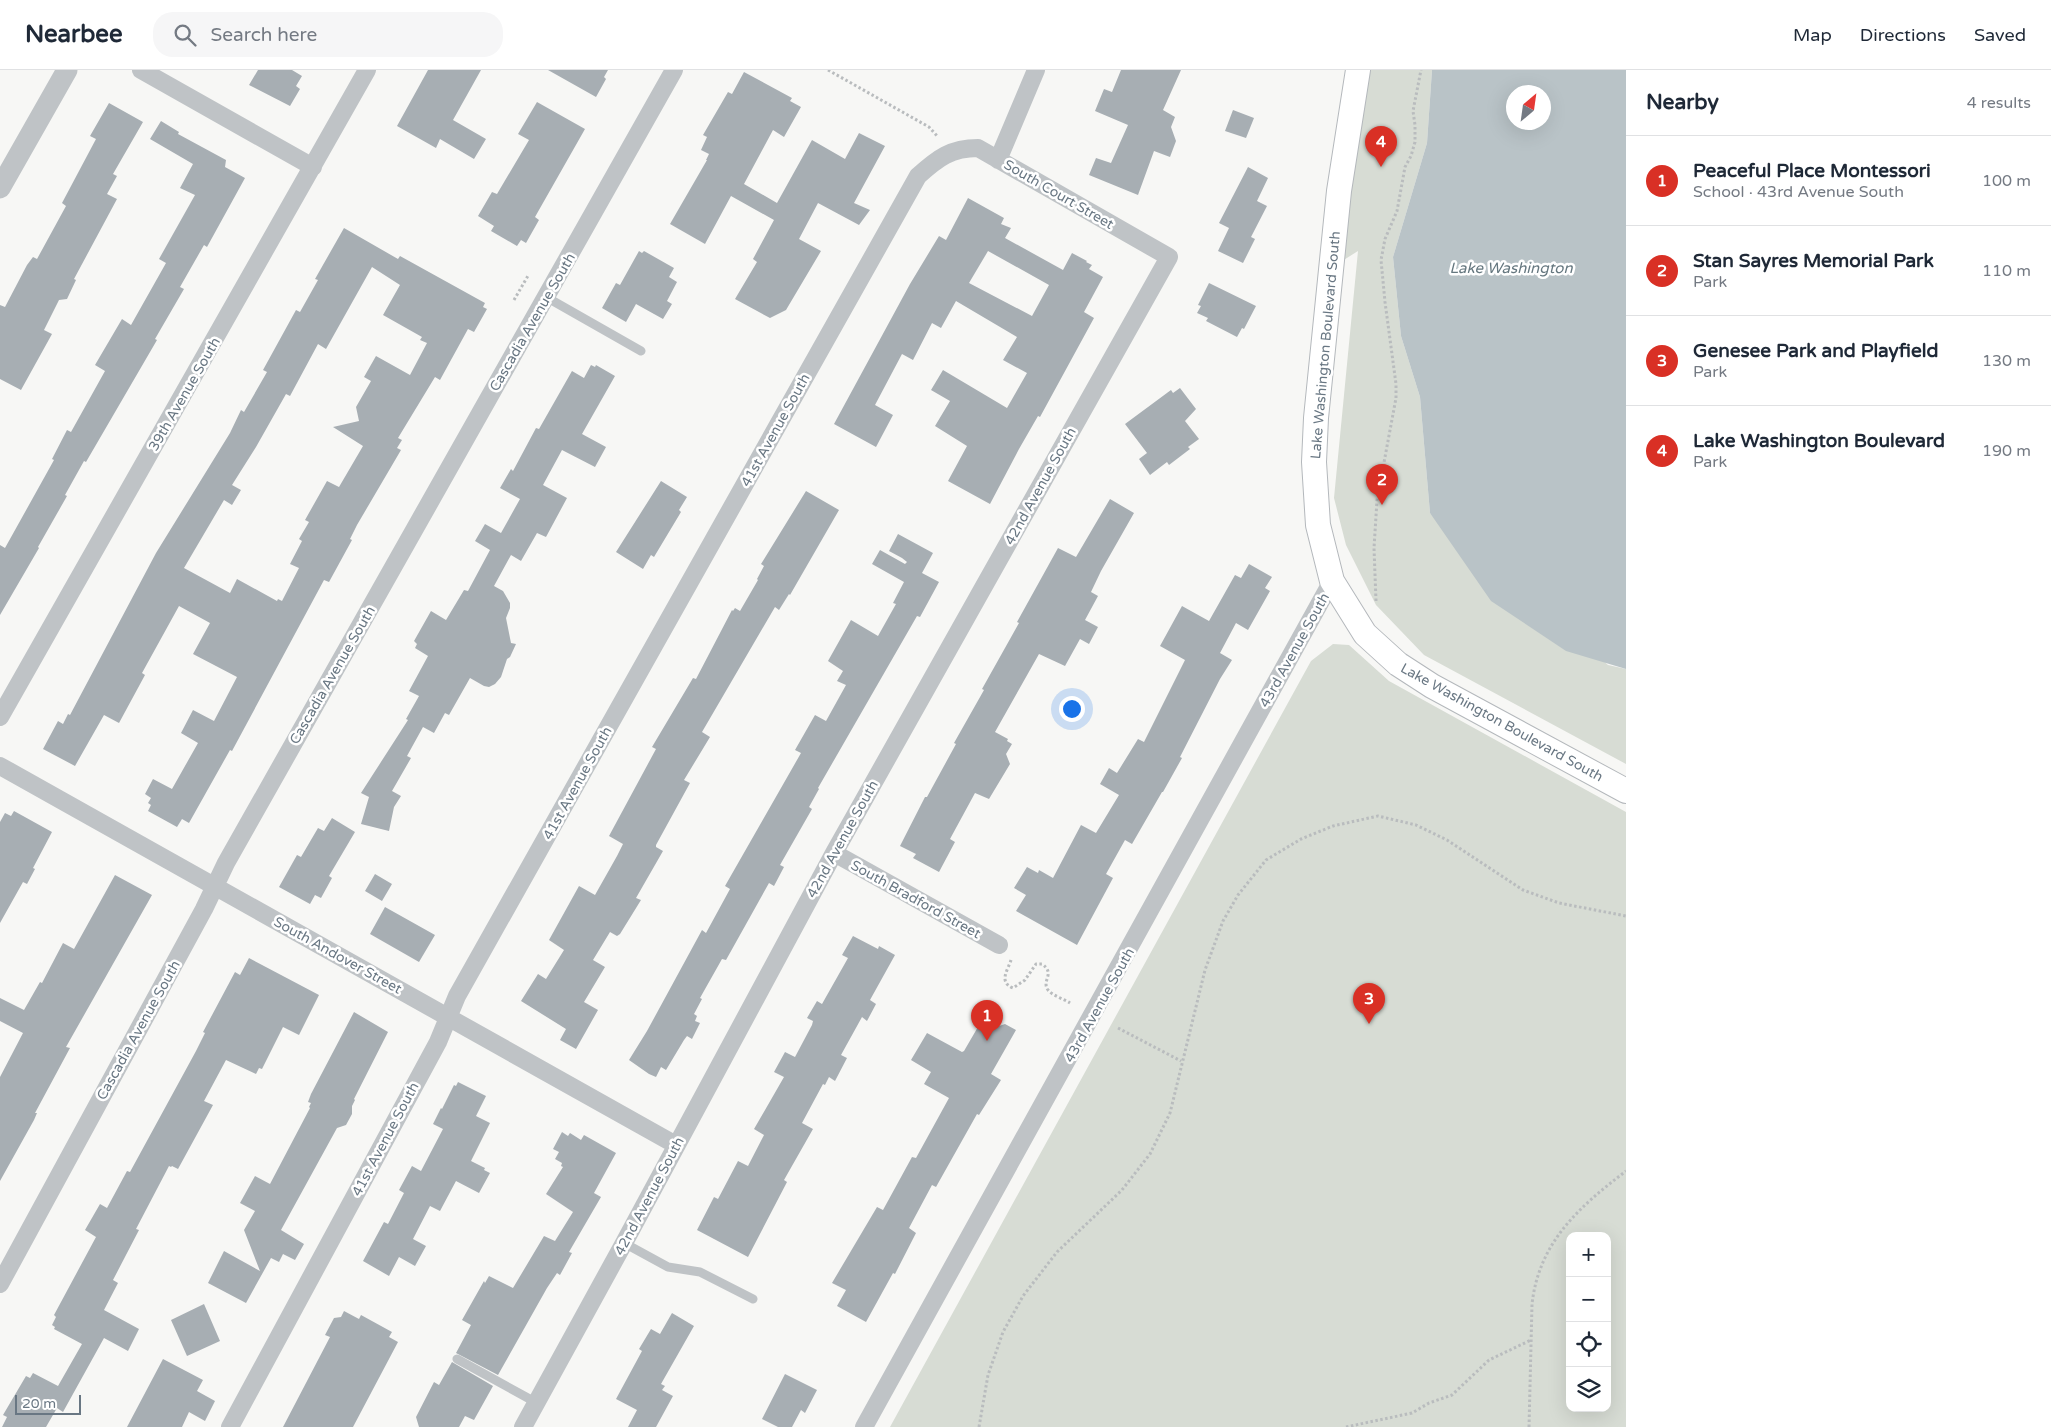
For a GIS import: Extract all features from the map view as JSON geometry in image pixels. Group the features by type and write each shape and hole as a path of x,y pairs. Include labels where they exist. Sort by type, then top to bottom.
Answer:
{"main road":[{"name":"Lake Washington Boulevard South","path":"1358,70 1338,200 1316,418 1314,462 1318,525 1332,581 1365,634 1398,664 1432,686 1626,791"}],"street":[{"path":"0,188 67,70"},
{"path":"140,70 313,167"},
{"name":"39th Avenue South","path":"0,717 367,70"},
{"name":"Cascadia Avenue South","path":"0,1284 204,909 226,863 674,70"},
{"path":"998,160 1036,70"},
{"name":"South Court Street","path":"943,147 978,148 1169,257"},
{"name":"41st Avenue South","path":"230,1427 438,1042 462,987 918,176 934,162 943,147"},
{"name":"42nd Avenue South","path":"523,1427 834,853 1169,257"},
{"name":"43rd Avenue South","path":"864,1427 1332,581"},
{"name":"South Andover Street","path":"0,766 676,1145"},
{"name":"South Bradford Street","path":"834,853 1005,950"}],"lane":[{"path":"546,297 641,351"},
{"path":"624,1243 668,1267 700,1272 753,1299"},
{"path":"457,1359 537,1403"}],"path":[{"path":"828,70 929,127 936,133 943,147"},
{"path":"1376,601 1374,548 1376,508 1396,398 1382,260 1385,239 1397,210 1405,167 1411,156 1414,142 1415,125 1413,111 1422,70"},
{"path":"514,300 529,274"},
{"path":"979,1427 988,1375 1004,1332 1023,1296 1057,1252 1122,1190 1150,1154 1170,1113 1205,970 1223,920 1238,895 1266,860 1302,839 1334,826 1378,816 1416,825 1446,840 1523,890 1559,903 1626,916"},
{"path":"1005,950 1011,961 1004,974 1008,986 1013,988 1018,985 1036,964 1042,964 1047,967 1049,973 1046,985 1048,989 1070,1003"},
{"path":"1118,1028 1182,1062"},
{"path":"1529,1427 1534,1288 1546,1254 1566,1224 1582,1207 1626,1170"},
{"path":"1346,1427 1412,1413 1429,1403 1452,1395 1488,1360 1531,1340"}],"shaded area":[{"path":"1360,70 1432,70 1427,143 1393,257 1401,336 1420,397 1430,513 1608,665 1626,669 1626,764 1424,655 1376,605 1346,545 1334,498 1358,251 1331,268"},
{"path":"1333,644 1349,645 1389,681 1626,812 1626,1427 890,1427 1311,661"}],"water":[{"name":"Lake Washington","path":"1432,70 1626,70 1626,669 1566,651 1491,601 1430,513 1420,397 1401,336 1393,257 1427,143"}],"building":[{"path":"258,70 292,70 302,76 296,86 300,89 290,106 249,85"},
{"path":"428,70 481,70 453,120 486,139 474,159 440,139 436,148 397,126"},
{"path":"548,70 608,70 604,77 606,79 596,97"},
{"path":"1121,70 1181,70 1163,110 1175,117 1171,127 1176,141 1170,157 1154,151 1138,195 1089,175 1096,158 1111,163 1128,125 1095,111 1104,89 1112,92"},
{"path":"744,72 792,98 790,101 801,107 784,137 773,130 744,184 777,203 812,140 845,159 859,133 885,146 854,203 870,210 859,225 818,203 799,239 821,251 786,310 770,318 735,299 757,262 753,259 774,220 731,196 705,244 670,224 707,160 709,154 701,150 707,137 703,135 728,92 732,94"},
{"path":"537,102 585,129 535,217 539,220 526,243 521,240 517,246 491,231 494,226 478,216 492,192 497,194 529,140 518,134"},
{"path":"109,103 143,122 113,174 117,176 107,194 117,199 74,279 76,280 67,299 59,300 44,330 52,334 21,390 0,379 0,305 5,307 27,265 33,257 37,259 66,206 62,203 96,139 90,136"},
{"path":"1233,110 1254,118 1246,138 1225,131"},
{"path":"161,121 179,132 178,134 226,160 225,167 245,178 207,247 204,245 180,287 184,289 155,339 157,340 86,462 84,461 39,548 0,615 0,545 5,548 54,460 52,459 67,430 71,432 105,371 95,365 122,319 131,325 166,263 159,259 195,195 180,188 193,164 150,139"},
{"path":"1248,167 1268,178 1257,201 1267,206 1251,237 1255,239 1243,263 1218,251 1229,228 1219,223"},
{"path":"968,198 1004,218 1001,224 1011,228 1005,238 1063,270 1072,253 1087,261 1092,265 1089,269 1103,277 1084,312 1094,318 1040,417 1038,416 1019,449 990,504 948,481 967,446 935,426 950,401 931,390 943,370 1007,408 1027,373 1003,360 1017,337 956,301 941,328 932,323 913,360 902,354 875,405 893,415 876,447 834,424 910,284 939,236 946,240","holes":["988,251 1049,285 1032,316 969,283"]},
{"path":"344,228 398,259 400,256 485,303 483,307 487,309 474,332 468,329 440,380 435,377 398,438 402,440 397,448 401,450 357,525 350,539 352,540 329,582 324,580 232,751 230,750 189,823 182,819 177,827 148,811 151,805 148,803 151,798 145,794 153,779 172,789 198,743 181,733 193,710 214,721 237,677 193,654 210,623 179,606 142,673 145,675 119,723 104,715 75,766 43,749 58,721 63,724 68,714 70,715 156,553 230,433 241,410 244,412 267,372 263,370 296,310 300,312 318,280 315,279","holes":["372,267 400,285 383,315 422,337 420,340 427,343 410,375 376,356 364,377 371,381 356,407 359,421 333,427 363,446 339,487 327,481 305,520 309,522 299,539 302,541 290,564 299,568 282,601 278,599 277,601 237,579 230,593 184,568 224,500 232,505 241,490 232,485 286,394 290,396 318,344 326,349"]},
{"path":"639,251 642,253 644,251 674,268 669,277 677,282 667,301 672,304 663,319 636,304 626,322 602,308 616,283 620,285"},
{"path":"1209,283 1256,306 1244,329 1242,328 1237,337 1206,321 1208,318 1197,313 1201,306 1198,305"},
{"path":"591,365 595,367 596,365 615,376 582,434 606,447 595,467 562,450 543,485 567,498 546,537 537,533 521,561 511,555 494,586 503,591 510,603 506,618 511,643 516,644 510,657 507,659 501,677 495,684 489,687 470,678 449,715 445,713 434,733 423,727 407,756 411,758 392,791 401,796 394,807 389,831 361,824 369,797 361,793 408,720 406,719 419,696 409,691 428,656 415,648 417,644 414,641 431,611 446,620 464,590 468,591 490,550 475,541 485,524 501,533 520,499 500,488 511,469 513,471 536,428 539,429 572,371 584,378"},
{"path":"1180,388 1196,409 1185,421 1199,439 1188,447 1190,449 1169,465 1167,462 1150,475 1139,459 1147,453 1125,424 1171,390 1173,393"},
{"path":"661,481 687,497 679,510 681,512 654,557 651,555 643,569 616,552"},
{"path":"806,491 839,510 790,595 779,610 775,607 702,732 710,737 684,780 690,783 656,845 656,847 663,851 636,898 641,900 620,934 617,936 610,932 593,960 605,967 584,1002 598,1010 576,1049 560,1040 566,1029 521,1001 538,974 546,979 564,950 549,940 579,886 595,895 617,856 623,844 609,836 656,749 652,747 693,678 696,679 732,610 735,608 740,611 758,580 764,566 761,564"},
{"path":"1110,499 1134,513 1091,592 1098,596 1085,620 1098,627 1089,644 1080,639 1065,666 1039,654 995,732 1008,739 1007,741 1012,744 1006,754 1010,764 989,799 975,793 950,839 955,842 939,872 913,858 916,854 900,846 925,797 927,797 956,744 954,743 984,690 982,689 1058,548 1076,557"},
{"path":"898,534 933,553 922,573 939,582 920,617 917,616 818,788 809,807 812,809 780,865 784,867 774,886 769,883 726,960 722,959 700,998 702,999 694,1014 697,1016 695,1021 700,1023 692,1039 687,1036 666,1070 661,1067 656,1077 649,1074 629,1060 702,930 706,933 730,889 725,886 801,753 795,750 815,715 826,721 846,685 837,681 843,671 828,661 851,620 878,636 896,604 893,603 904,582 872,564 880,550 905,564 907,562 889,551"},
{"path":"1249,564 1272,577 1265,588 1270,591 1248,630 1236,623 1220,653 1232,660 1220,679 1180,757 1182,758 1163,792 1132,844 1125,840 1106,874 1113,878 1077,945 1016,911 1026,895 1014,888 1027,867 1038,873 1039,870 1053,878 1081,825 1096,833 1119,795 1100,784 1109,768 1117,773 1138,739 1144,742 1185,660 1160,646 1182,606 1209,621 1235,575 1241,578"},
{"path":"14,811 52,832 33,868 35,869 27,884 23,882 0,923 0,822 5,813 11,816"},
{"path":"332,818 355,832 329,876 332,878 321,898 315,895 310,904 279,887 297,855 301,857 318,828 324,831"},
{"path":"375,874 392,884 382,901 365,891"},
{"path":"115,875 152,895 66,1047 70,1048 35,1113 37,1113 34,1120 0,1181 0,1077 23,1033 0,1021 0,998 24,1010 40,982 42,983 63,943 74,949"},
{"path":"385,907 435,935 419,962 370,934"},
{"path":"853,936 878,949 879,946 895,955 870,1000 876,1004 867,1021 862,1017 841,1055 847,1058 835,1081 829,1077 825,1085 823,1084 802,1123 813,1129 784,1180 787,1182 748,1257 697,1230 714,1197 718,1199 738,1161 748,1166 764,1135 754,1129 784,1077 774,1072 785,1052 795,1057 812,1025 813,1021 807,1018 817,1001 822,1004 848,958 842,955"},
{"path":"249,958 319,995 299,1035 283,1027 262,1069 259,1068 256,1074 226,1060 204,1101 213,1105 178,1169 169,1166 136,1229 139,1230 113,1280 118,1283 104,1310 139,1329 128,1351 104,1338 63,1412 57,1408 46,1427 2,1427 7,1417 3,1415 26,1376 30,1378 33,1373 58,1386 82,1344 54,1329 55,1327 52,1325 56,1317 54,1315 96,1237 85,1230 100,1204 107,1208 127,1171 130,1172 196,1051 205,1033 203,1032 235,972 240,975"},
{"path":"354,1012 388,1032 354,1099 352,1114 346,1125 337,1128 281,1230 304,1244 295,1260 283,1254 279,1262 271,1258 246,1303 208,1283 224,1251 260,1271 244,1230 255,1211 240,1203 255,1176 270,1184 310,1108 311,1103 308,1102 311,1094"},
{"path":"982,1020 996,1027 1005,1024 1016,1030 991,1074 1001,1080 979,1115 977,1114 936,1187 932,1185 909,1228 916,1233 895,1274 893,1273 866,1322 837,1306 846,1290 832,1283 877,1207 883,1210 912,1157 916,1158 949,1098 924,1084 931,1072 911,1060 927,1033 962,1052 964,1051"},
{"path":"458,1082 486,1096 476,1116 490,1123 471,1161 485,1168 484,1170 490,1173 479,1193 456,1181 440,1211 430,1206 413,1239 426,1246 415,1266 399,1257 389,1276 363,1261 384,1222 388,1224 404,1193 399,1190 412,1166 421,1171 443,1129 433,1124 454,1085 456,1086"},
{"path":"562,1132 568,1136 570,1133 581,1140 584,1135 616,1153 594,1193 601,1197 569,1252 572,1253 560,1275 557,1273 547,1288 498,1375 456,1353 471,1325 462,1320 484,1281 485,1283 489,1276 513,1288 544,1236 555,1241 573,1212 546,1194 563,1167 561,1166 562,1163 555,1159 559,1152 553,1149"},
{"path":"204,1304 220,1341 187,1356 171,1320"},
{"path":"344,1311 359,1319 361,1315 392,1332 389,1337 398,1342 353,1427 283,1427 330,1337 325,1335 334,1318 341,1317"},
{"path":"672,1313 694,1326 661,1384 665,1386 662,1390 673,1396 656,1427 628,1427 637,1410 616,1399 642,1351 639,1349 651,1329 660,1334"},
{"path":"163,1359 203,1380 197,1391 215,1401 205,1421 189,1412 182,1427 127,1427"},
{"path":"452,1362 493,1386 474,1420 465,1416 459,1427 419,1427 416,1417 434,1382 439,1385"},
{"path":"785,1374 817,1390 805,1413 801,1410 792,1427 778,1427 762,1419"}],"place":[{"name":"Lake Washington Boulevard","path":"1381,167"},
{"name":"Stan Sayres Memorial Park","path":"1382,505"},
{"name":"Genesee Park and Playfield","path":"1369,1024"},
{"name":"Peaceful Place Montessori","path":"987,1041"}]}
